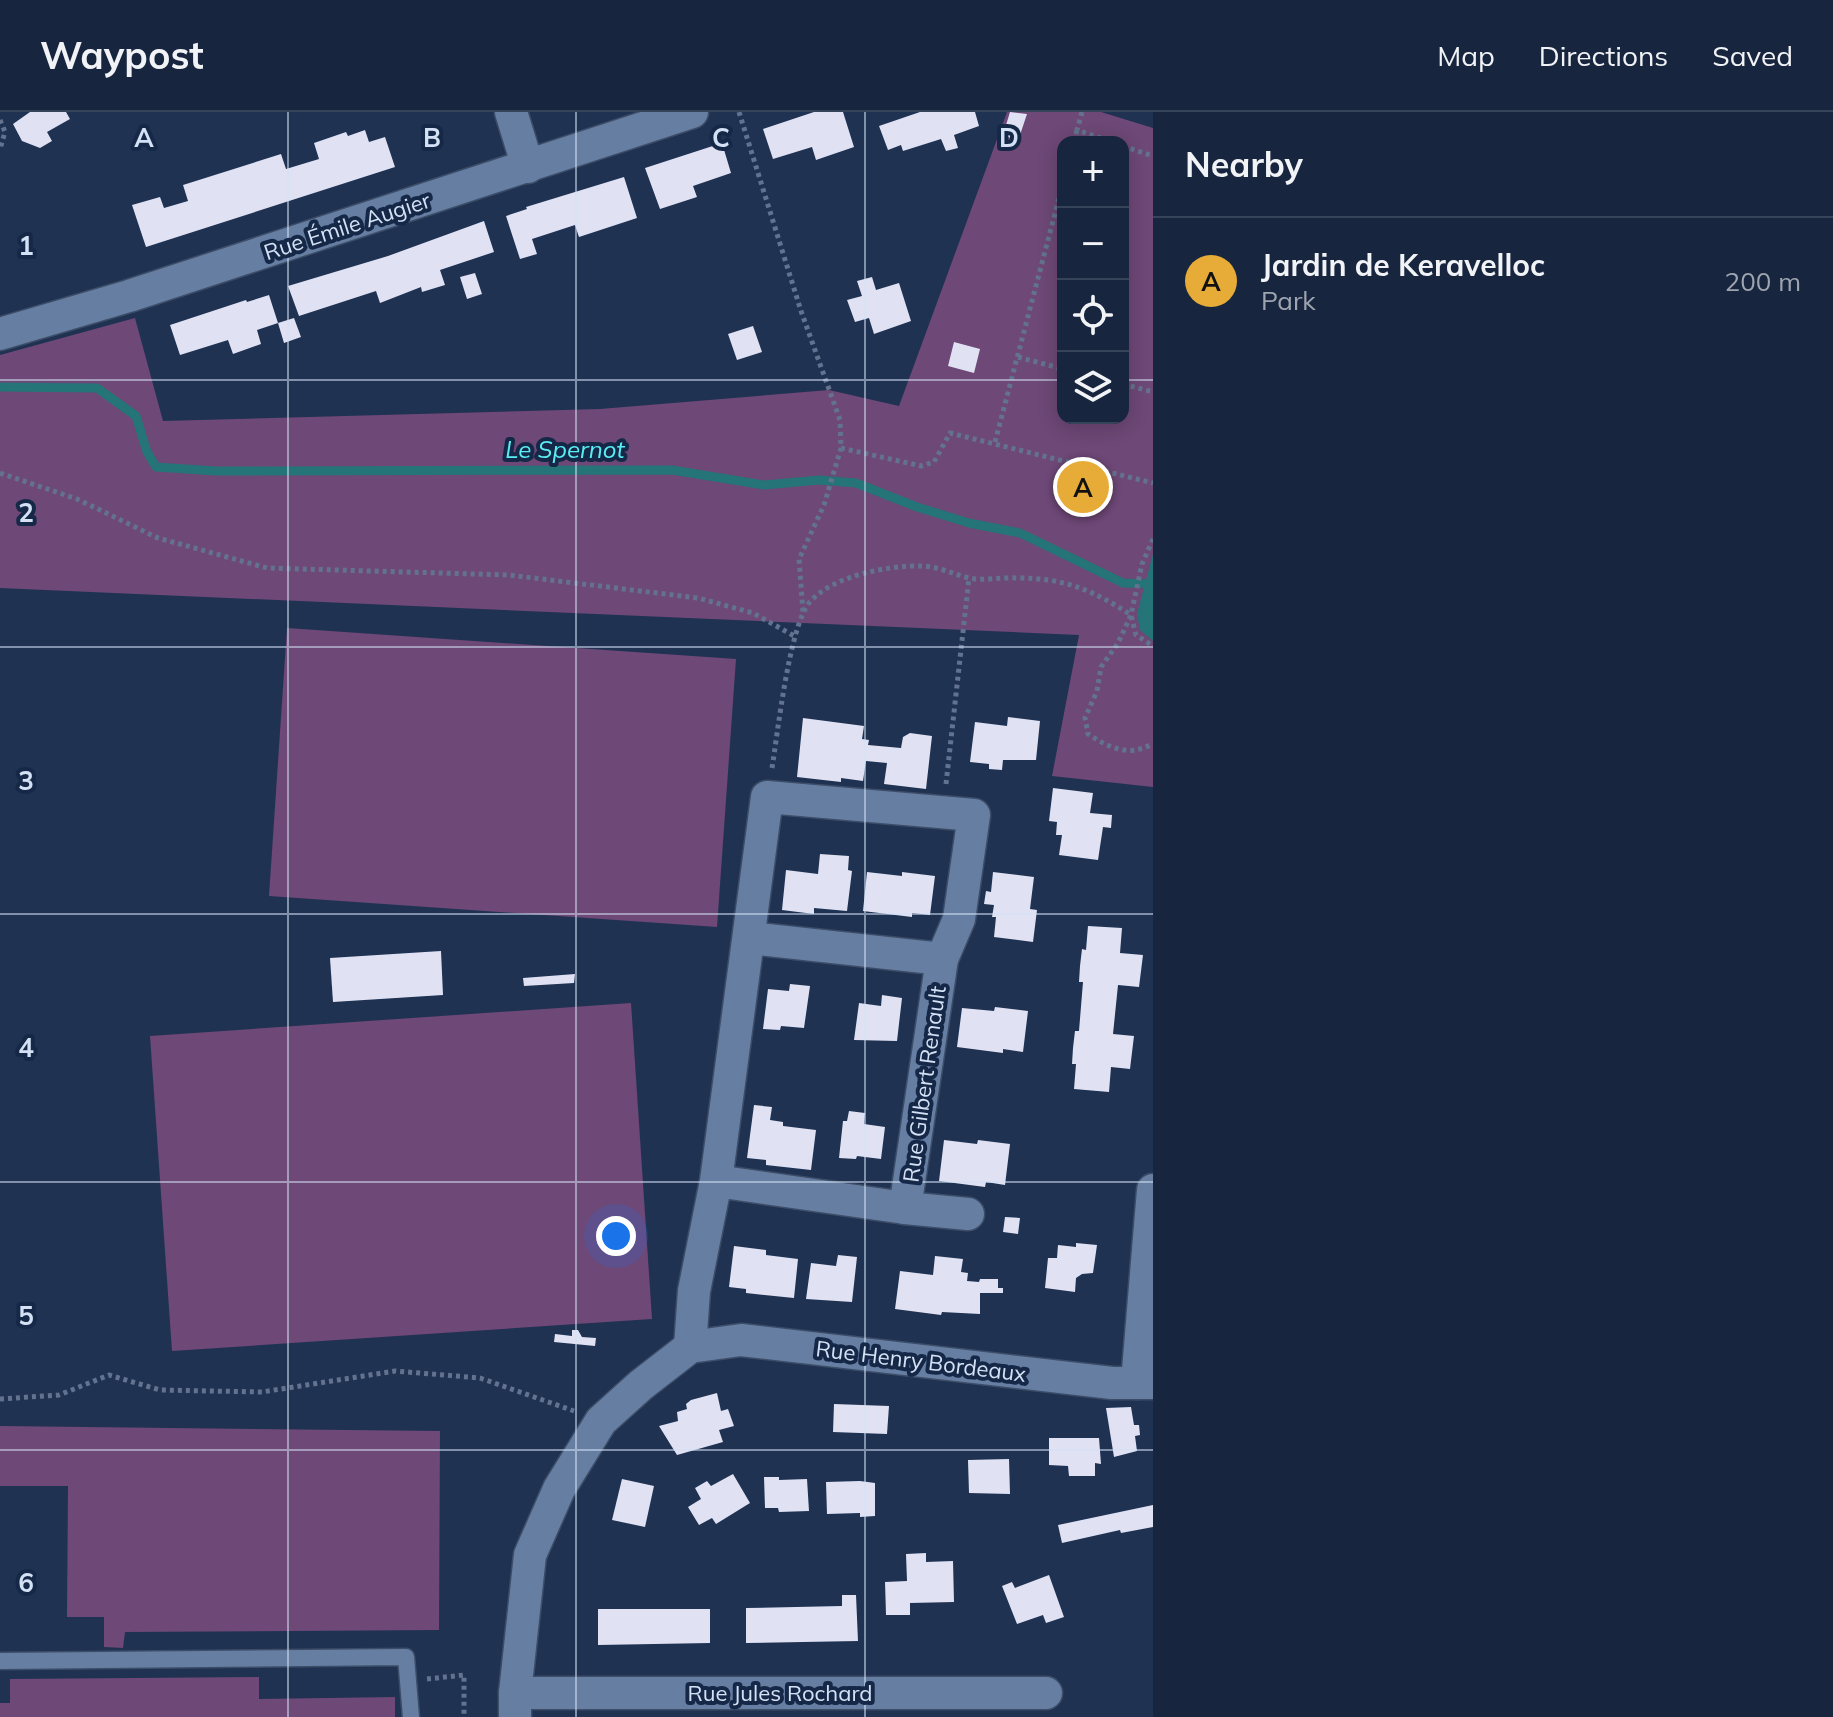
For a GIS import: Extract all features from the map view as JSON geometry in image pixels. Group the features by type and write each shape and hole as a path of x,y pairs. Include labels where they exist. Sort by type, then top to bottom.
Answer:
{"street":[{"path":"511,112 528,167"},
{"name":"Rue Émile Augier","path":"0,334 144,291 692,112"},
{"path":"515,1705 530,1555 559,1489 601,1421 690,1347 694,1291 716,1181 767,797"},
{"name":"Rue Gilbert Renault","path":"767,797 974,815 959,919 942,959 905,1208"},
{"name":"Rue Gilbert Renault","path":"750,938 942,959"},
{"name":"Rue Gilbert Renault","path":"716,1181 968,1214"},
{"path":"1145,1383 1153,1190"},
{"name":"Rue Henry Bordeaux","path":"690,1347 741,1340 1112,1383 1145,1383"},
{"name":"Rue Jules Rochard","path":"515,1705 837,1705 1046,1693"}],"lane":[{"path":"0,1661 406,1657 411,1717"}],"path":[{"path":"739,112 801,311 840,420 841,448 824,505 799,559 803,613 767,797"},
{"path":"1076,136 1082,112"},
{"path":"0,120 5,132 0,149"},
{"path":"1077,130 1094,136"},
{"path":"1129,148 1153,156"},
{"path":"995,442 1057,206"},
{"path":"1018,357 1057,367"},
{"path":"1129,386 1153,392"},
{"path":"841,448 921,466 934,462 950,433 1153,483"},
{"path":"0,473 77,499 158,538 267,568 509,575 682,596 753,613 796,637"},
{"path":"1153,539 1142,564 1131,615 1118,643 1101,667 1097,691 1085,718 1088,734 1109,748 1137,751 1153,743"},
{"path":"803,613 818,594 858,574 920,566 954,571 969,578 1047,578 1070,583 1107,599 1131,615 1136,635 1153,646"},
{"path":"943,811 969,578"},
{"path":"0,1399 59,1395 109,1375 160,1390 262,1392 395,1371 480,1378 601,1421"},
{"path":"408,1682 464,1675 464,1717"}],"shaded area":[{"path":"1007,112 1101,112 1153,128 1153,787 1052,776 1079,635 0,588 0,355 135,318 163,421 600,409 829,390 899,406"},
{"path":"1153,554 1153,641 1140,630 1137,614"},
{"path":"287,628 736,659 717,927 269,896"},
{"path":"631,1003 652,1319 172,1351 150,1036"},
{"path":"0,1426 440,1431 439,1630 125,1632 123,1648 104,1647 104,1617 67,1617 68,1486 0,1486"},
{"path":"259,1677 259,1699 395,1697 395,1717 0,1717 0,1703 10,1703 10,1679"}],"building":[{"path":"30,112 66,112 70,119 47,132 52,141 40,148 22,141 13,124"},
{"path":"814,112 843,112 854,147 816,160 812,147 773,159 763,129"},
{"path":"920,112 975,112 979,126 954,135 958,148 946,151 941,139 903,151 901,145 888,150 879,126"},
{"path":"1010,112 1027,114 1018,141 1003,135"},
{"path":"365,130 369,142 385,137 395,167 146,247 132,205 160,197 164,208 188,201 183,185 281,154 286,169 319,159 314,143 346,132 348,136"},
{"path":"722,143 731,173 693,186 697,197 660,209 645,168"},
{"path":"624,177 637,218 579,237 575,225 532,239 537,254 520,259 506,216"},
{"path":"484,221 494,252 440,270 445,285 422,292 421,287 380,303 376,291 299,316 288,286 388,256"},
{"path":"475,273 482,294 467,299 460,277"},
{"path":"872,277 876,290 899,283 911,321 874,334 869,318 855,322 847,300 862,296 857,281"},
{"path":"269,295 278,323 257,330 261,344 233,354 228,340 180,355 170,325"},
{"path":"294,318 301,337 284,343 278,323"},
{"path":"753,326 762,352 737,360 728,334"},
{"path":"954,342 980,349 974,373 948,366"},
{"path":"1008,717 1040,721 1036,760 1003,760 1002,770 989,769 989,764 970,762 975,722 1007,726"},
{"path":"803,718 864,726 862,739 869,740 868,745 901,748 903,737 910,733 932,736 926,789 884,784 887,763 866,761 863,781 797,777"},
{"path":"1053,788 1093,793 1090,813 1112,815 1111,828 1103,827 1098,860 1059,855 1062,835 1056,835 1057,822 1049,821"},
{"path":"820,854 849,856 848,870 852,871 847,911 814,908 814,914 782,910 786,870 818,874"},
{"path":"867,872 935,876 930,915 912,913 912,917 863,911"},
{"path":"993,872 1034,877 1030,909 1037,910 1033,942 994,937 994,905 984,904 986,891 991,892"},
{"path":"1088,926 1122,928 1120,953 1143,955 1139,987 1118,985 1113,1034 1134,1036 1130,1069 1111,1067 1109,1092 1074,1089 1076,1064 1072,1064 1073,1048 1075,1031 1079,1031 1083,982 1079,982 1080,966 1082,949 1086,950"},
{"path":"441,951 443,995 333,1002 330,958"},
{"path":"575,974 574,983 524,986 523,978"},
{"path":"790,984 810,986 804,1028 781,1026 780,1030 763,1029 768,989 789,991"},
{"path":"882,995 902,998 897,1041 854,1040 859,1003 881,1006"},
{"path":"995,1007 1028,1011 1023,1052 1003,1049 1003,1053 957,1047 962,1008 994,1011"},
{"path":"754,1105 772,1107 770,1120 783,1122 783,1126 816,1130 811,1170 766,1165 766,1160 747,1158"},
{"path":"849,1111 865,1113 864,1124 885,1127 881,1159 857,1156 856,1159 839,1158 843,1121 847,1121"},
{"path":"944,1140 1010,1144 1005,1185 986,1182 985,1187 939,1181"},
{"path":"1005,1217 1020,1218 1018,1234 1003,1232"},
{"path":"1076,1243 1097,1245 1093,1273 1076,1278 1075,1292 1045,1288 1048,1258 1057,1258 1058,1245 1076,1247"},
{"path":"734,1246 766,1250 766,1255 798,1259 794,1298 746,1293 746,1289 729,1287"},
{"path":"838,1255 857,1257 852,1302 806,1299 811,1263 836,1266"},
{"path":"935,1256 963,1259 961,1272 968,1273 967,1281 998,1279 998,1288 1003,1288 1003,1293 980,1293 980,1314 942,1312 941,1315 895,1309 900,1271 933,1275"},
{"path":"572,1330 578,1330 582,1337 596,1338 595,1346 554,1342 555,1334 572,1336"},
{"path":"717,1393 721,1411 728,1409 734,1426 719,1430 723,1442 677,1455 659,1426 678,1421 677,1412 687,1409 686,1404 691,1400"},
{"path":"834,1404 889,1406 887,1434 833,1432"},
{"path":"1131,1407 1134,1425 1139,1425 1140,1435 1135,1436 1137,1451 1114,1457 1106,1408"},
{"path":"1049,1438 1099,1438 1101,1464 1095,1463 1095,1476 1069,1476 1068,1466 1049,1465"},
{"path":"1009,1459 1010,1494 969,1493 968,1460"},
{"path":"733,1474 750,1503 716,1524 712,1518 699,1525 688,1507 701,1499 695,1488 707,1481 711,1486"},
{"path":"764,1477 807,1479 809,1511 779,1512 778,1508 765,1508"},
{"path":"622,1479 654,1486 645,1527 612,1520"},
{"path":"826,1482 875,1483 875,1516 827,1514"},
{"path":"1153,1505 1153,1527 1121,1533 1120,1530 1062,1543 1058,1525"},
{"path":"926,1553 926,1562 953,1561 954,1602 910,1603 910,1615 886,1615 885,1582 907,1581 906,1554"},
{"path":"1049,1575 1064,1617 1046,1623 1043,1615 1017,1624 1002,1586 1012,1582 1015,1588"},
{"path":"842,1595 856,1595 858,1641 746,1643 746,1608 842,1606"},
{"path":"598,1609 710,1609 710,1643 598,1645"}],"waterway":[{"name":"Le Spernot","path":"0,387 97,388 136,416 147,452 156,467 216,471 672,470 764,485 819,480 856,483 969,523 1020,533 1123,583 1153,584"}],"place":[{"name":"Jardin de Keravelloc","path":"1083,487"}]}
